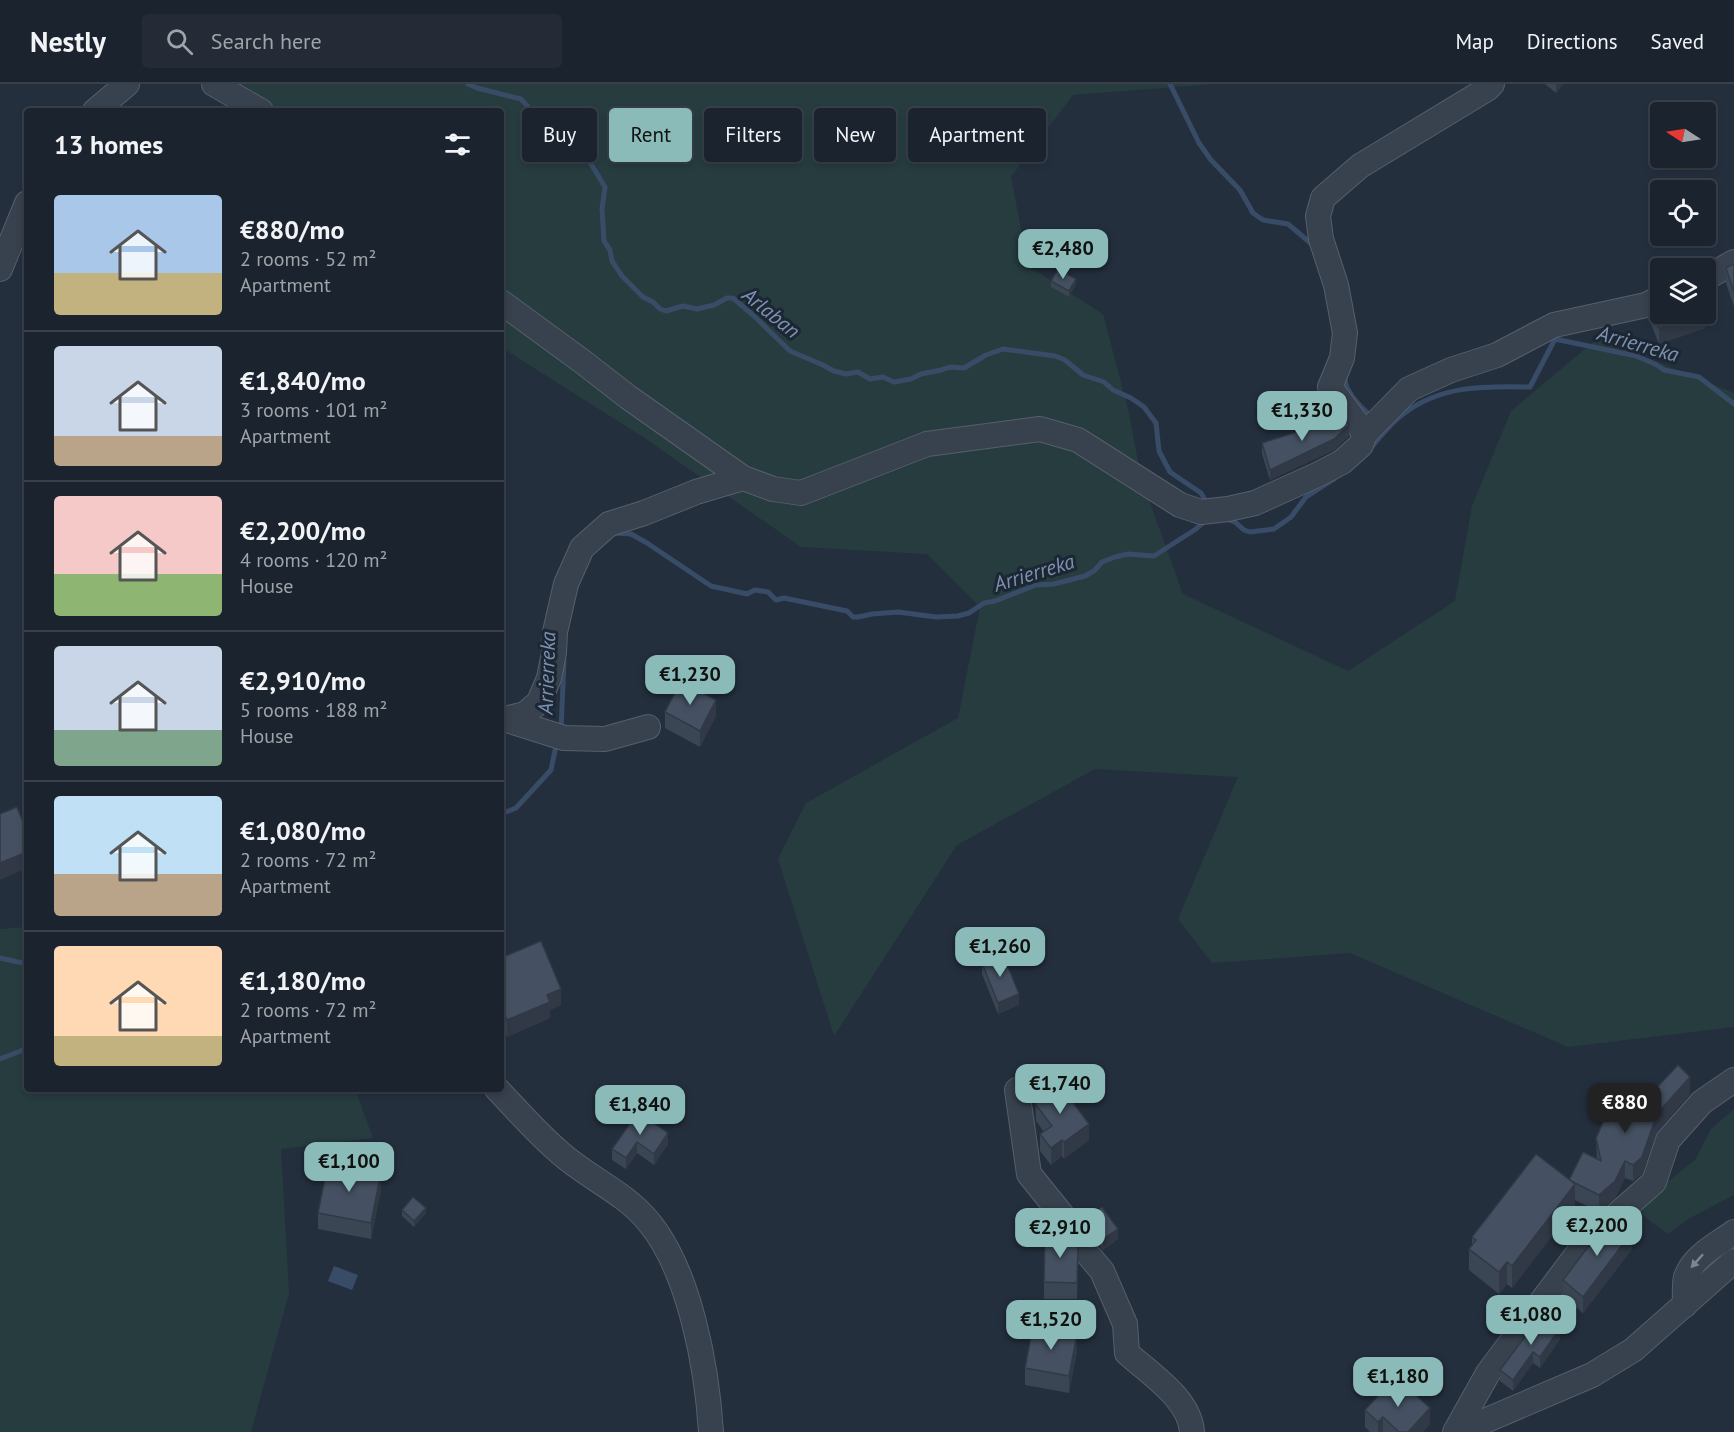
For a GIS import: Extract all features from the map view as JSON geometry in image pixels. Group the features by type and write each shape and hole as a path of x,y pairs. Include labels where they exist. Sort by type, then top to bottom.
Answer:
{"street":[{"path":"99,108 127,84"},
{"path":"214,84 256,108"},
{"path":"1365,434 1330,387 1342,358 1345,333 1336,285 1321,239 1318,216 1323,198 1360,166 1430,125 1492,84"},
{"path":"0,269 24,210"},
{"path":"1716,272 1734,262"},
{"path":"504,304 628,397 743,478 773,489 801,493 927,444 1040,429 1077,440 1180,505 1201,512 1255,503 1342,462 1361,445 1365,434 1409,389 1452,370 1497,355 1554,325 1650,303"},
{"path":"504,720 525,714 539,702 549,678 555,632 566,584 582,548 609,524 696,492 743,478"},
{"path":"504,720 556,736 605,739 648,727"},
{"path":"1457,1432 1488,1373 1587,1241 1654,1182 1668,1140 1702,1102 1734,1080"},
{"path":"1017,1090 1029,1174 1102,1271 1125,1324 1127,1353 1179,1400 1191,1419 1192,1432"},
{"path":"501,1092 559,1152 622,1196 648,1220 666,1248 682,1287 702,1354 711,1432"},
{"path":"1685,1305 1686,1278 1690,1269 1701,1256 1734,1232"},
{"path":"1457,1432 1592,1375 1633,1350 1734,1261"}],"green space":[{"path":"234,84 1214,84 1073,95 1046,131 1046,108 908,108 908,162 1022,162 1011,177 1028,266 1103,314 1129,413 1141,478 1183,594 1348,671 1455,601 1472,506 1511,411 1598,338 1734,393 1734,1027 1568,1047 1350,953 1212,963 1178,919 1238,777 1095,769 957,845 834,1036 778,859 806,803 958,718 980,607 927,554 801,547 643,437 504,349 504,108 273,108"},
{"path":"24,927 24,1092 356,1092 373,1138 281,1149 289,1293 251,1432 0,1432 0,929"},
{"path":"1734,1109 1734,1195 1688,1219 1668,1234 1634,1209 1695,1160 1711,1129"}],"water":[{"path":"334,1266 358,1275 352,1290 328,1281"}],"building":[{"path":"1734,264 1734,292 1726,268"},
{"path":"1058,269 1076,279 1069,291 1051,281"},
{"path":"1657,324 1671,324 1659,328"},
{"path":"1343,417 1349,425 1334,439 1270,470 1262,443"},
{"path":"681,681 716,700 700,731 665,712"},
{"path":"17,807 24,824 24,853 0,863 0,814"},
{"path":"541,941 561,989 547,995 550,1002 507,1020 504,1013 504,957"},
{"path":"1003,954 1019,994 998,1003 982,963"},
{"path":"1678,1065 1690,1077 1657,1114 1642,1157 1633,1165 1625,1161 1615,1181 1599,1195 1569,1180 1583,1152 1601,1161 1596,1138 1616,1093 1634,1100 1638,1096 1645,1100"},
{"path":"1057,1081 1089,1124 1064,1142 1062,1140 1051,1148 1040,1134 1052,1126 1036,1105 1035,1098"},
{"path":"638,1112 668,1133 654,1154 637,1142 626,1158 612,1149"},
{"path":"1536,1154 1575,1184 1512,1266 1507,1262 1499,1272 1469,1249 1476,1240 1472,1237"},
{"path":"328,1163 381,1173 371,1223 318,1213"},
{"path":"413,1197 426,1208 414,1221 402,1210"},
{"path":"1102,1207 1118,1229 1103,1239 1088,1217"},
{"path":"1615,1219 1632,1232 1583,1297 1563,1280 1598,1234"},
{"path":"1045,1234 1068,1235 1078,1248 1077,1283 1044,1282"},
{"path":"1542,1314 1560,1328 1540,1357 1533,1352 1513,1380 1500,1370"},
{"path":"1033,1326 1077,1335 1069,1376 1025,1368"},
{"path":"1390,1383 1403,1394 1408,1388 1430,1408 1408,1432 1399,1432 1383,1417 1378,1422 1365,1410"}],"waterway":[{"name":"Arlaban","path":"468,84 521,99 560,142 585,154 605,187 602,209 604,241 610,250 612,261 622,276 643,297 660,309 666,311 683,306 697,309 733,298 790,351 834,371 846,374 858,372 870,379 883,377 894,382 950,367 964,368 986,355 1003,349 1055,356 1065,360 1083,375 1104,382 1113,390 1144,407 1156,423 1159,451 1170,472 1201,493 1208,505"},
{"path":"1170,84 1199,143 1211,160 1240,190 1253,213 1263,220 1288,224 1314,246"},
{"name":"Arrierreka","path":"1370,449 1398,419 1417,405 1432,398 1463,389 1530,387 1555,339 1636,356 1664,370 1699,377 1734,404"},
{"path":"1345,379 1358,404 1371,416"},
{"name":"Arrierreka","path":"1226,519 1250,532 1274,529 1291,517 1306,497 1334,479"},
{"name":"Arrierreka","path":"614,533 631,534 711,586 747,594 755,590 768,592 776,600 784,598 847,611 853,617 898,612 936,617 969,613 984,603 1036,585 1054,584 1085,576 1094,571 1102,562 1115,557 1128,554 1154,556 1206,520"},
{"name":"Arrierreka","path":"561,730 564,661"},
{"name":"Arrierreka","path":"504,813 516,808 551,770 557,741"},
{"name":"Arrierreka","path":"0,958 24,963"},
{"path":"0,1059 24,1048"}]}
